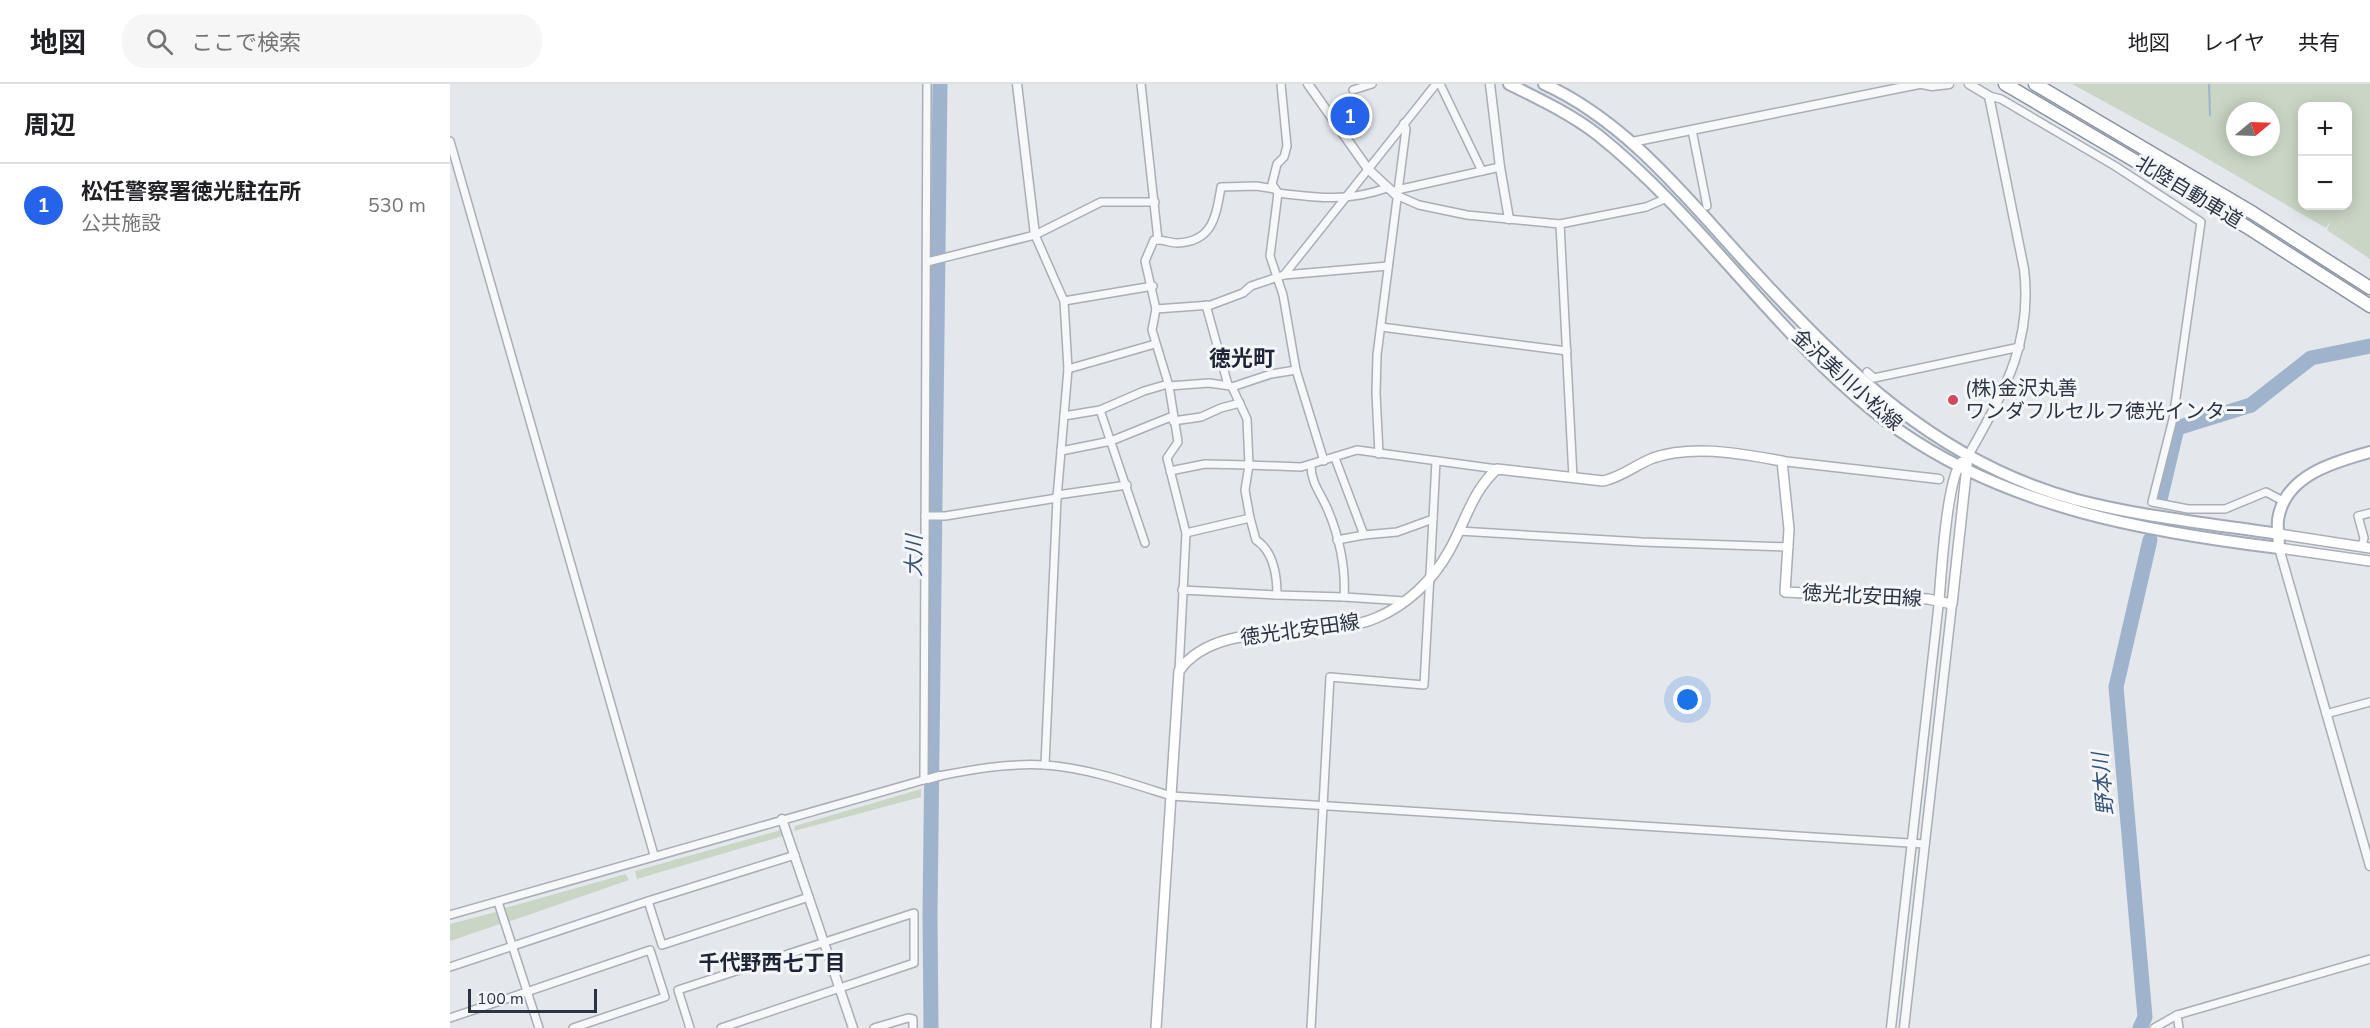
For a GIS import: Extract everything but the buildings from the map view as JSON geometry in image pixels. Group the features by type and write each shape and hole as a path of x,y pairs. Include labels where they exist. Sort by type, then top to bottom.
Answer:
{"highway":[{"name":"北陸自動車道","path":"2005,84 2227,215 2370,306"},
{"name":"北陸自動車道","path":"2035,84 2233,201 2370,288"}],"main road":[{"name":"金沢美川小松線","path":"1509,84 1558,109 1596,133 1667,198 1822,363 1899,430 1962,468 2074,512 2218,540 2279,548"},
{"name":"金沢美川小松線","path":"1545,84 1632,142 1835,356 1899,411 1968,456 2041,488 2076,499 2149,514 2279,534"},
{"path":"1497,469 1603,481 1617,478 1651,459 1673,452 1713,452 1782,461"},
{"path":"2370,452 2330,465 2304,478 2294,486 2283,501 2278,521 2279,548 2370,561"},
{"name":"徳光北安田線","path":"1939,601 1951,489 1968,456"},
{"name":"徳光北安田線","path":"1782,461 1789,547 1785,592 1939,601 1952,604 1962,468"},
{"name":"徳光北安田線","path":"1179,671 1188,658 1216,642 1363,622 1386,613 1405,601 1431,579 1449,551 1480,488 1497,469"},
{"path":"2279,534 2366,547"},
{"path":"1156,1028 1179,671"}],"street":[{"path":"926,779 929,516 927,84"},
{"path":"1017,84 1035,235 1064,301 1068,369 1057,497 1045,765"},
{"path":"1141,84 1158,240"},
{"path":"1281,84 1287,146 1284,157 1277,164 1272,184 1276,191 1270,255 1281,276 1296,370 1324,461"},
{"path":"1308,84 1368,169 1387,188 1419,205 1467,215 1560,224 1646,207 1667,198"},
{"path":"1353,90 1372,84"},
{"path":"1281,276 1438,84 1482,171"},
{"path":"1491,84 1500,167 1509,219"},
{"path":"1632,142 1921,84 1949,84"},
{"path":"1969,84 1989,96 2001,99 2115,166 2201,222 2173,419 2152,502 2195,509 2225,509 2266,492 2283,501"},
{"path":"1968,456 2002,395 2020,347 2026,313 2025,275 1989,96"},
{"path":"1379,454 1376,393 1381,327 1406,129 1404,123"},
{"path":"1692,130 1707,206"},
{"path":"450,141 654,855"},
{"path":"1397,192 1500,167"},
{"path":"1179,671 1186,533 1167,458 1178,442 1168,385 1152,330 1156,309 1153,286 1145,261 1154,240 1179,244 1201,238 1210,228 1216,214 1221,187 1256,186 1276,191 1344,199 1387,188"},
{"path":"929,262 1035,235 1101,202 1116,200 1155,202"},
{"path":"1560,224 1574,478"},
{"path":"1156,309 1206,305 1281,276 1388,266"},
{"path":"1064,301 1153,286"},
{"path":"1206,305 1230,386 1247,419 1249,465 1245,490 1256,540 1266,547 1277,579 1277,595"},
{"path":"1381,327 1567,351"},
{"path":"1068,369 1155,344"},
{"path":"1868,372 1874,378 2020,347"},
{"path":"1064,416 1100,411 1144,391 1168,385 1209,383 1230,386 1271,374 1296,370"},
{"path":"1061,451 1111,441 1173,419 1201,417 1240,403"},
{"path":"1100,411 1145,543"},
{"path":"1170,471 1205,464 1290,468 1311,465 1357,450 1497,469"},
{"path":"1335,458 1364,536"},
{"path":"1311,1028 1330,677 1424,685 1436,461"},
{"path":"1782,461 1939,479"},
{"path":"1311,465 1316,490 1322,495 1329,511 1346,574 1344,597"},
{"path":"929,516 941,516 1126,485"},
{"path":"2366,547 2358,516 2370,513"},
{"path":"1186,533 1250,518"},
{"path":"1336,540 1397,532 1432,519"},
{"path":"1459,531 1789,547"},
{"path":"2279,548 2370,866"},
{"path":"1182,590 1405,601"},
{"path":"1891,1028 1939,601"},
{"path":"1904,1028 1952,604"},
{"path":"2326,714 2370,702"},
{"path":"450,915 782,819 926,779 977,768 1045,765 1086,771 1171,796 1911,841 1925,844"},
{"path":"782,819 853,1028"},
{"path":"450,967 795,855"},
{"path":"648,901 662,945 808,897"},
{"path":"498,902 539,1028"},
{"path":"690,1028 678,990 914,914 914,963 721,1028"},
{"path":"450,1018 650,950 665,997 573,1028"},
{"path":"2154,1028 2177,1015 2370,959"},
{"path":"2177,1015 2179,1028"},
{"path":"874,1028 908,1018 913,1019 913,1028"}],"green space":[{"path":"2072,84 2370,84 2370,259 2327,230 2331,220 2326,228 2189,148"},
{"path":"921,789 921,797 794,831 795,826"},
{"path":"781,830 783,836 637,879 635,871"},
{"path":"626,874 629,880 508,922 505,908"},
{"path":"496,912 500,924 450,941 450,924"}],"waterway":[{"name":"大川","path":"931,1028 930,915 940,84"},
{"path":"2209,84 2210,115"},
{"name":"野本川","path":"2160,500 2177,428 2251,405 2311,358 2370,346"},
{"name":"野本川","path":"2140,1028 2145,1017 2116,687 2150,540"}],"place":[{"name":"松任警察署徳光駐在所","path":"1350,116"},
{"name":"(株)金沢丸善 ワンダフルセルフ徳光インター","path":"1953,400"}],"district":[{"name":"徳光町","path":"1242,359"},
{"name":"千代野西七丁目","path":"772,963"}]}
